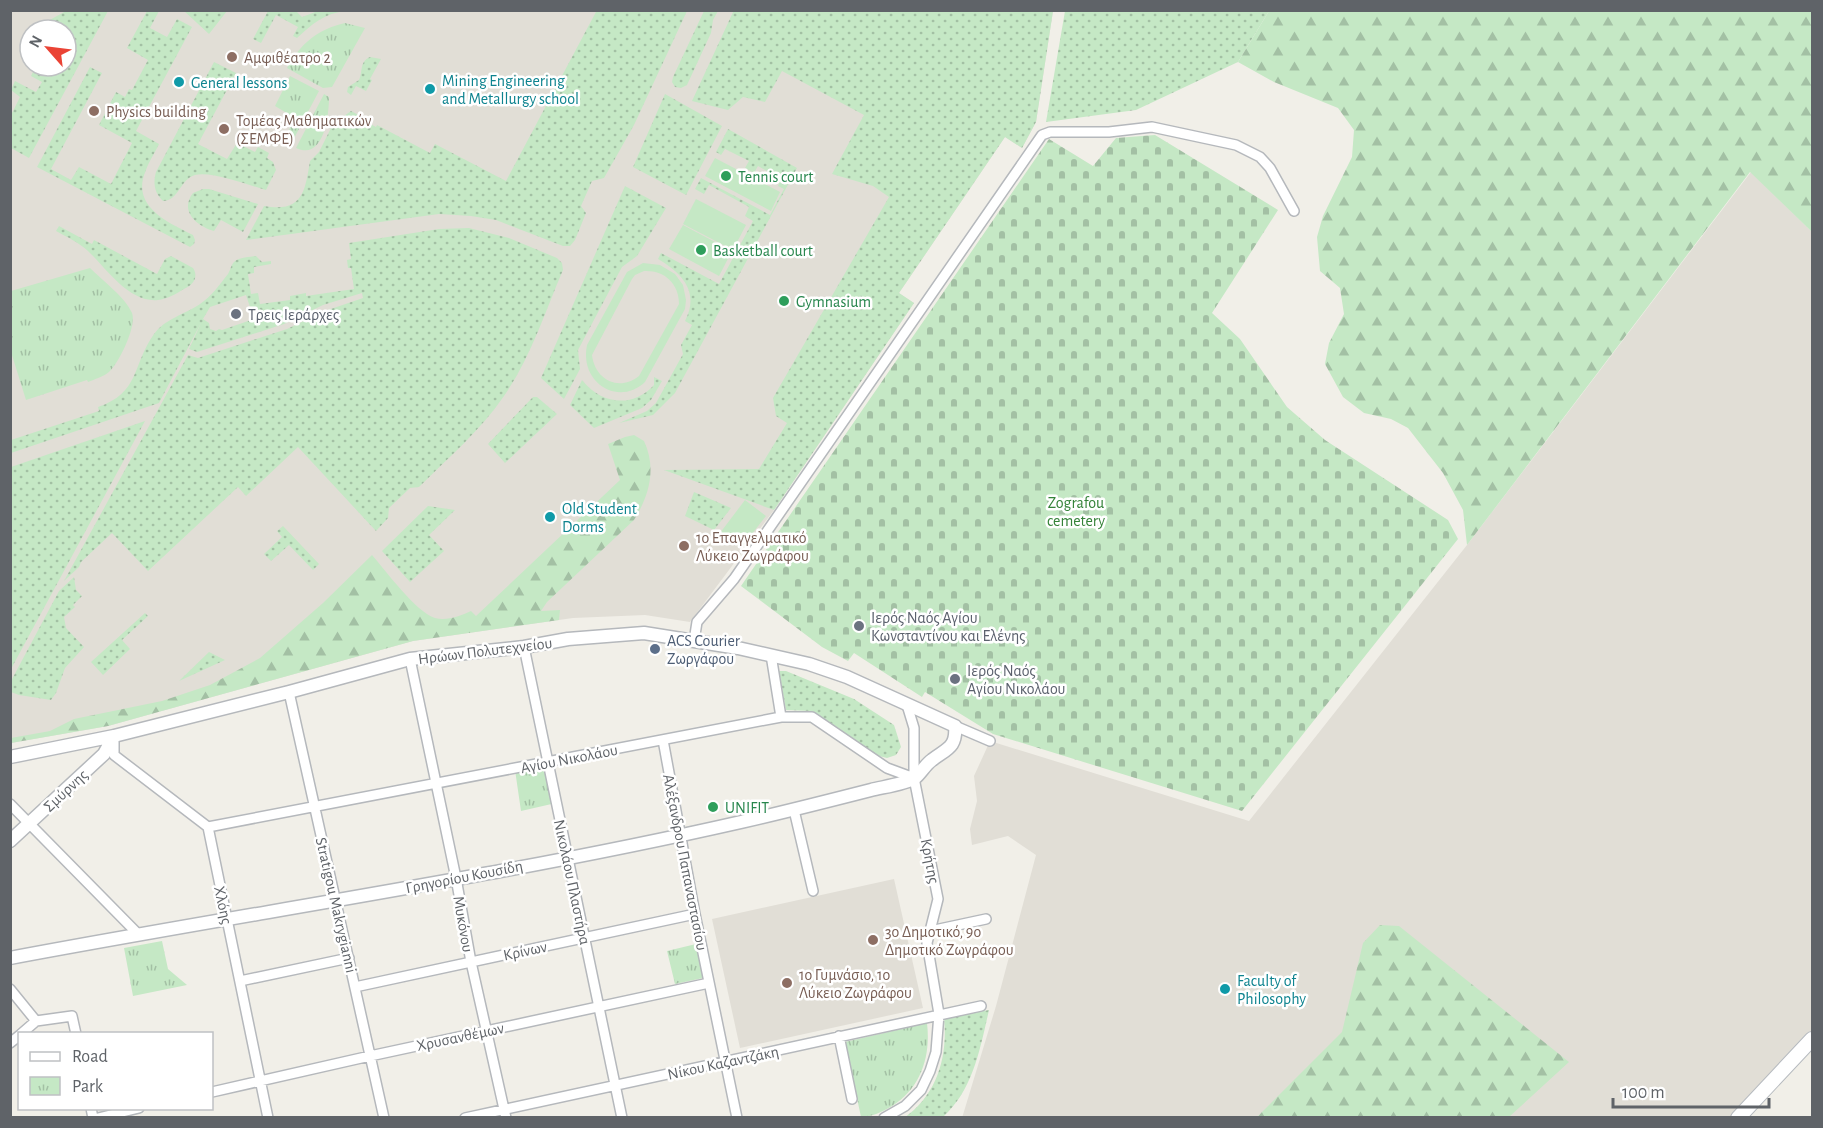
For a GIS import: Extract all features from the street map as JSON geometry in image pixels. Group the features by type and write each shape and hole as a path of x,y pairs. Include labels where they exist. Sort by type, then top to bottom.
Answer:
{"main road":[{"path":"1738,1118 1812,1039"}],"street":[{"path":"694,640 698,622 734,579 1042,135 1050,132 1109,132 1152,127 1236,145 1260,157 1270,168 1294,211"},
{"name":"Ηρώων Πολυτεχνείου","path":"10,757 114,736 410,659 524,647 568,639 644,633 694,640 809,664 847,677 955,726"},
{"name":"Νικολάου Πλαστήρα","path":"524,647 622,1118"},
{"path":"771,655 781,717"},
{"name":"Μυκόνου","path":"410,659 456,878 471,962 505,1113"},
{"name":"Stratigou Makrygianni","path":"289,692 384,1118"},
{"path":"907,705 914,728 914,778"},
{"name":"Αγίου Νικολάου","path":"208,827 781,717 812,717 887,768 914,778"},
{"path":"955,726 990,741"},
{"name":"Γρηγορίου Κουσίδη","path":"10,958 680,836 794,810 914,778 933,759 949,748 954,739 955,726"},
{"path":"114,736 114,755 208,827"},
{"name":"Σμύρνης","path":"10,841 104,754 114,736"},
{"name":"Αλέξανδρου Παπαναστασίου","path":"663,740 695,914 726,1062"},
{"name":"Κρήτης","path":"884,1118 905,1106 921,1090 936,1052 939,1014 927,943 938,899 914,778"},
{"path":"10,804 138,934"},
{"path":"794,810 813,891"},
{"name":"Χλόης","path":"208,827 268,1118"},
{"name":"Κρίνων","path":"355,987 695,914"},
{"path":"930,931 986,919"},
{"path":"240,981 349,958"},
{"name":"Χρυσανθέμων","path":"213,1092 599,1005 709,983"},
{"path":"10,990 36,1021"},
{"name":"Νίκου Καζαντζάκη","path":"465,1118 505,1113 616,1085 981,1006"},
{"path":"22,1032 36,1021 72,1016 76,1032"},
{"path":"839,1036 852,1099"},
{"path":"726,1062 737,1118"},
{"path":"98,1118 131,1110"}],"shaded area":[{"path":"11,11 1053,11 1036,122 1022,148 1005,137 899,293 914,303 774,510 690,622 645,615 573,618 413,641 108,726 11,743"},
{"path":"1751,172 1812,232 1812,1036 1735,1117 962,1118 996,1006 1036,855 1008,836 972,845 970,829 977,801 974,776 990,741 1249,821 1467,545"},
{"name":"1ο Γυμνάσιο, 1ο Λύκειο Ζωγράφου","path":"894,879 923,1008 740,1048 712,919"}],"green space":[{"path":"597,10 687,11 634,125 604,178 592,181 581,206 586,213 575,240 570,246 563,246 496,220 439,214 246,240 264,206 287,206 300,197 304,190 310,161 319,152 333,124 351,111 376,127 377,125 430,153 435,144 506,181"},
{"path":"734,10 1053,11 1036,122 1022,148 1005,137 899,293 914,303 774,510 664,470 759,469 787,423 776,416 773,398 889,197 873,186 832,174 864,115 782,71 765,102 743,97 728,110 692,101"},
{"path":"66,11 108,11 78,67 78,18 53,18"},
{"path":"147,11 159,11 150,28 167,37 177,19 192,27 136,131 159,144 147,167 142,183 147,203 162,218 193,235 194,244 190,247 37,167 90,67 102,73 51,169 71,180 79,167 111,184 132,143 99,125 116,92 125,97 129,89 132,90 148,60 127,48"},
{"path":"184,11 227,11 209,34"},
{"path":"268,11 296,11 302,17 318,11 346,11 319,20 297,38 293,36 298,27 276,15 261,43 253,39"},
{"path":"704,11 718,11 713,20 711,33 687,85 681,88 675,87 672,82 673,77"},
{"path":"1065,11 1269,11 1238,62 1136,110 1046,122"},
{"path":"1269,11 1812,11 1812,232 1750,172 1467,545 1463,510 1443,473 1408,428 1391,419 1364,413 1343,397 1325,364 1329,343 1344,314 1340,288 1320,271 1317,237 1323,216 1352,157 1354,130 1338,108 1274,82 1238,62"},
{"path":"345,23 365,28 332,87 323,88 287,68 311,39 326,29"},
{"path":"370,57 381,59 370,79 372,80 366,91 356,86 351,95 347,92 348,87 359,80 363,64"},
{"path":"214,62 236,73 198,144 227,159 237,143 255,152 258,147 269,153 267,158 273,162 276,170 266,190 202,174 190,177 173,198 163,201 155,187 156,172"},
{"path":"290,76 319,91 291,144 284,140 295,118 275,106"},
{"path":"35,78 72,78 29,158 11,148 11,115 20,97 11,90 15,81 36,92 42,82"},
{"path":"324,94 329,97 328,115 319,143 305,150 296,148"},
{"path":"665,94 722,126 686,195 633,167"},
{"path":"728,129 797,168 675,393 653,415 619,423 647,411 656,403 683,354 681,345 692,325 685,321 690,301 686,284 667,264 658,259 661,253 719,284 753,221 745,216 749,207 709,185 704,194 695,189 701,178 770,215 784,189 778,186 781,179 758,166 754,173 745,168 749,161 725,149 721,155 716,152"},
{"name":"Zografou cemetery","path":"1155,135 1278,210 1212,313 1240,339 1287,407 1325,440 1448,520 1458,539 1242,811 993,734 925,692 922,697 854,653 848,661 822,647 741,586 1049,139 1093,166 1116,138"},
{"path":"715,158 780,192 771,211 705,176"},
{"path":"625,186 666,208 637,256 622,267 578,350 580,369 564,399 541,378"},
{"path":"203,189 258,204 243,232 221,220 214,231 196,222 189,212 189,200 193,193"},
{"name":"Basketball court","path":"696,199 746,225 733,250 683,224"},
{"name":"Basketball court","path":"683,225 732,251 719,276 669,249"},
{"path":"59,226 92,244 94,240 157,274 165,259 171,256 193,268 194,280 187,287 165,299 147,299 137,296 119,283 88,251 56,231"},
{"path":"469,228 509,238 557,258 562,263 563,270 529,351 504,396 475,432 453,454 419,487 410,488 389,508 388,518 376,531 298,447 246,496 238,487 148,571 112,533 64,581 188,355 198,358 287,329 325,311 363,298 362,293 323,305 284,324 197,352 189,349 201,323 159,403 11,453 11,440 99,411 98,407 121,394 133,377 154,334 164,324 208,298 228,274 236,260 256,256 262,262 271,261 271,264 254,267 254,273 248,274 251,294 258,293 260,304 290,300 290,296 306,293 306,296 354,289 351,268 348,268 347,260 351,259 349,243 439,229","holes":["246,295 254,319 216,331 210,329 209,323 203,319 210,307"]},
{"path":"643,263 660,265 675,274 683,285 686,300 685,309 645,382 635,389 624,392 603,387 595,380 586,359 587,345 627,272","holes":["644,271 651,271 669,279 676,290 679,304 639,376 624,383 609,381 598,371 592,355 632,279"]},
{"path":"90,268 119,295 132,313 130,335 122,353 109,372 102,377 26,400 11,352 11,291"},
{"path":"654,377 662,381 651,400 642,408 594,428 570,405 582,380 599,395 608,399 627,400 646,392 654,385"},
{"path":"533,397 537,397 557,414 505,463 488,444"},
{"path":"145,421 11,669 11,467"},
{"path":"634,435 644,441 650,462 651,472 644,501 634,520 547,602 541,611 560,610 559,620 413,641 108,726 11,743 11,738 50,731 74,719 162,701 210,685 260,658 323,603 372,555 410,600 427,614 444,619 471,611 476,616 620,480 608,444"},
{"path":"694,492 731,508 714,530 685,516"},
{"path":"745,500 766,516 741,548 720,533"},
{"path":"428,506 455,510 429,535 444,551 410,582 382,551"},
{"path":"283,526 319,564 313,570 289,545 271,561 264,554 282,537 277,531"},
{"path":"74,577 76,590 82,596 73,605 75,607 64,617 66,628 84,647 65,668 51,700 11,692 11,681 59,591"},
{"path":"145,613 148,616 122,640 130,649 103,675 91,662"},
{"path":"209,652 225,660 179,681"},
{"path":"779,671 786,671 854,699 894,725 901,747 896,755 887,758 879,756 812,711 786,710"},
{"path":"546,763 556,803 521,811 515,770"},
{"path":"1380,925 1399,926 1569,1062 1509,1117 1257,1117 1342,1032 1363,943"},
{"path":"162,941 168,969 187,985 133,996 124,948"},
{"path":"696,944 703,978 675,984 667,951"},
{"path":"989,1010 974,1068 962,1094 953,1106 943,1117 904,1118 925,1098 938,1074 944,1047 944,1018"},
{"path":"927,1023 925,1059 917,1081 902,1099 888,1108 873,1115 861,1117 845,1042"}],"place":[{"name":"Αμφιθέατρο 2","path":"232,57"},
{"name":"General lessons","path":"179,82"},
{"name":"Mining Engineering and Metallurgy school","path":"430,89"},
{"name":"Physics building","path":"94,111"},
{"name":"Τομέας Μαθηματικών (ΣΕΜΦΕ)","path":"224,129"},
{"name":"Tennis court","path":"726,176"},
{"name":"Basketball court","path":"701,250"},
{"name":"Gymnasium","path":"784,301"},
{"name":"Τρεις Ιεράρχες","path":"236,314"},
{"name":"Old Student Dorms","path":"550,517"},
{"name":"1ο Επαγγελματικό Λύκειο Ζωγράφου","path":"684,546"},
{"name":"Ιερός Ναός Αγίου Κωνσταντίνου και Ελένης","path":"859,626"},
{"name":"ACS Courier Ζωργάφου","path":"655,649"},
{"name":"Ιερός Ναός Αγίου Νικολάου","path":"955,679"},
{"name":"UNIFIT","path":"713,807"},
{"name":"3ο Δημοτικό, 9ο Δημοτικό Ζωγράφου","path":"873,940"},
{"name":"1ο Γυμνάσιο, 1ο Λύκειο Ζωγράφου","path":"787,983"},
{"name":"Faculty of Philosophy","path":"1225,989"}]}
